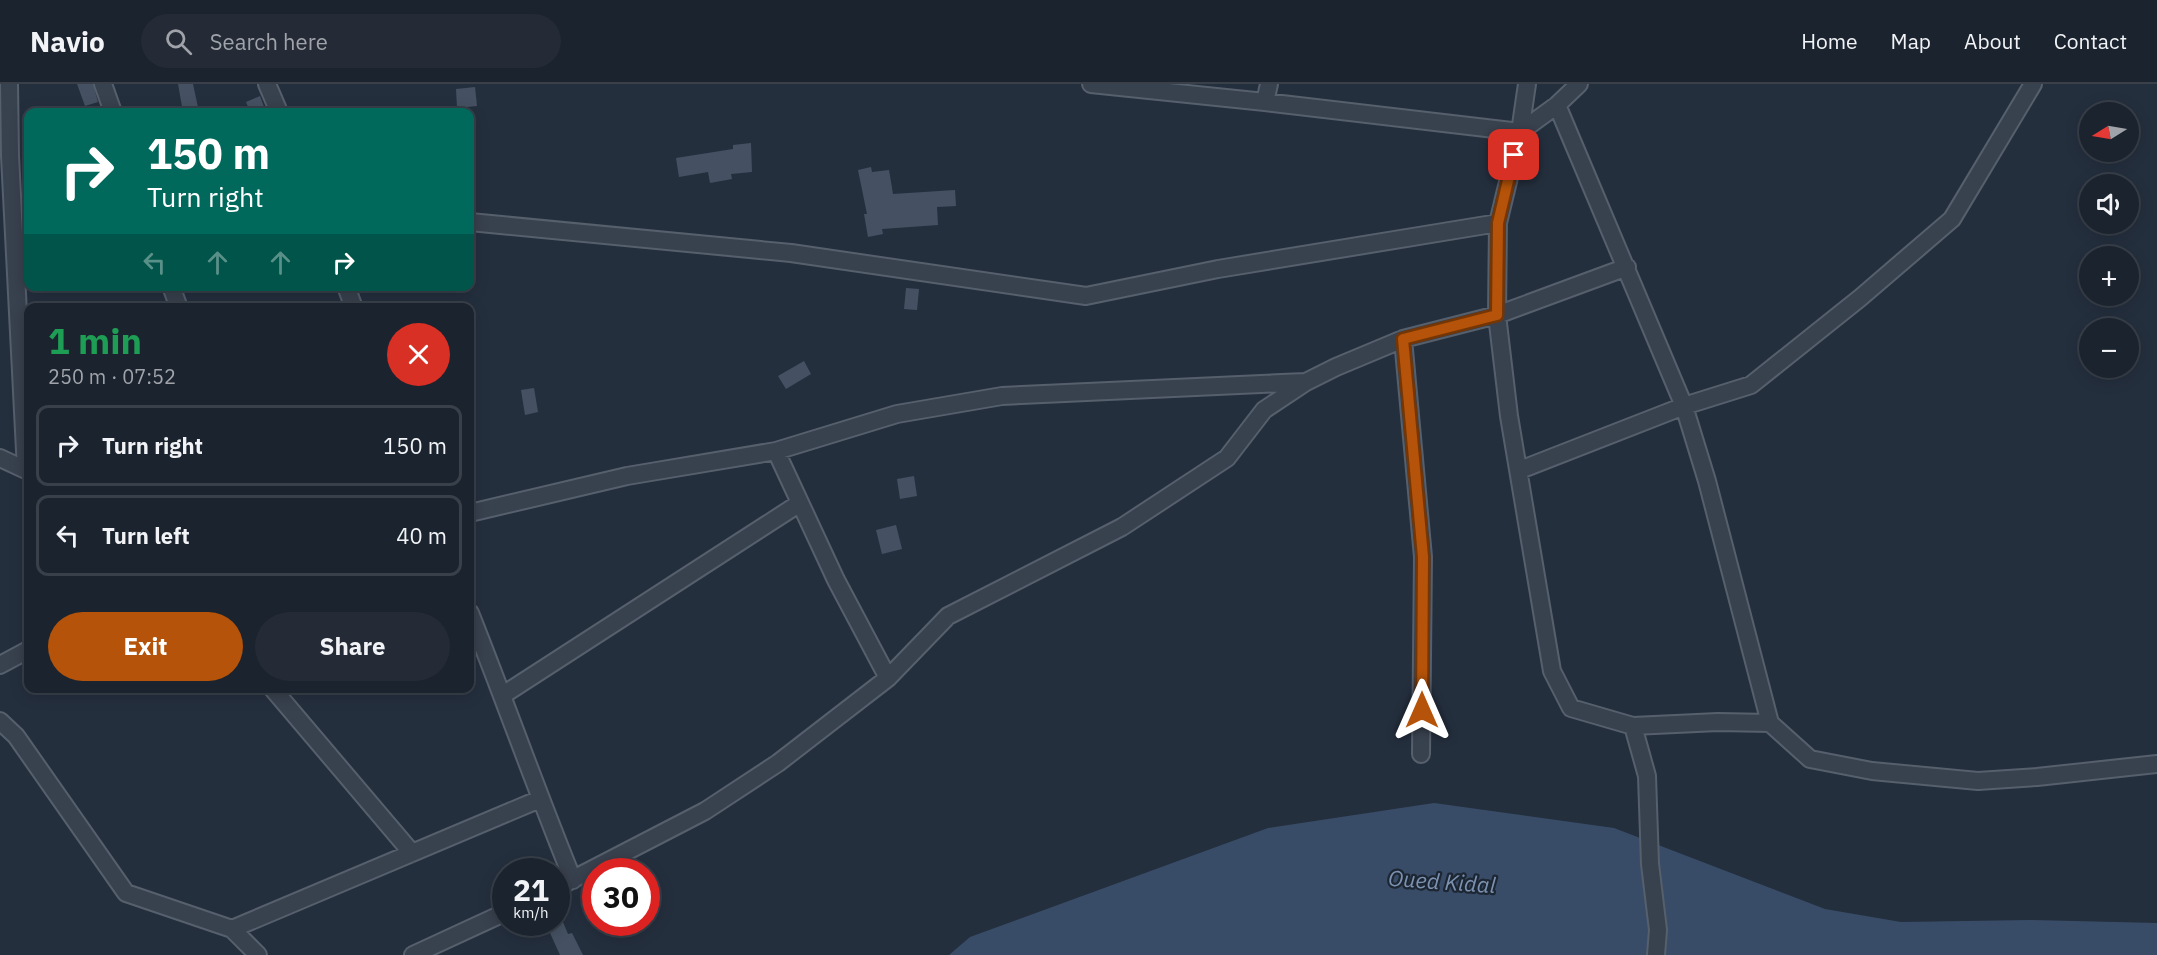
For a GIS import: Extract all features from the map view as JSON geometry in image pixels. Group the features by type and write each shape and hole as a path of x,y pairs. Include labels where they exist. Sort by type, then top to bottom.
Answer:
{"street":[{"path":"9,84 5,157 24,427"},
{"path":"103,84 112,108"},
{"path":"267,84 277,108"},
{"path":"1091,84 1520,132 1557,105 1579,84"},
{"path":"1265,102 1269,84"},
{"path":"1527,84 1520,132 1498,223 1497,315 1509,416 1520,470 1552,671 1571,708 1633,726 1718,722 1770,723"},
{"path":"1520,470 1684,406 1751,385 1860,298 1952,219 2032,84"},
{"path":"1557,105 1684,406 1707,481 1770,723 1810,759 1872,771 1978,781 2157,764"},
{"path":"474,222 791,253 1086,296 1218,269 1498,223"},
{"path":"570,881 705,811 787,757 888,678 948,616 1122,527 1227,458 1264,410 1306,382 1403,339 1497,315 1627,267"},
{"path":"1403,339 1423,557 1421,754"},
{"path":"474,512 627,476 776,451 897,414 1002,396 1306,382"},
{"path":"776,451 836,579 888,678"},
{"path":"0,458 24,469"},
{"path":"503,695 800,503"},
{"path":"474,623 573,880"},
{"path":"0,665 24,652"},
{"path":"276,693 412,853"},
{"path":"0,722 16,736 126,893 232,929 258,955"},
{"path":"1633,726 1647,777 1650,864 1658,930 1656,955"},
{"path":"232,929 540,799"},
{"path":"413,955 492,918"}],"water":[{"name":"Oued Kidal","path":"1434,803 1614,828 1825,909 1901,922 2031,920 2157,923 2157,955 949,955 970,937 1268,828"}],"building":[{"path":"77,84 93,84 98,102 85,106"},
{"path":"178,84 193,84 198,108 182,108"},
{"path":"475,87 477,106 457,108 456,89"},
{"path":"260,96 264,108 248,108 246,102"},
{"path":"751,143 752,172 731,174 732,179 710,183 708,172 679,177 676,158 733,149 733,145"},
{"path":"871,167 872,172 889,170 893,194 955,190 956,206 937,207 938,225 882,229 883,234 868,237 864,214 867,214 858,170"},
{"path":"906,288 919,289 917,310 904,309"},
{"path":"804,361 811,374 786,389 778,376"},
{"path":"534,388 538,412 525,415 521,390"},
{"path":"914,476 917,496 900,499 897,479"},
{"path":"896,525 902,549 882,554 876,530"},
{"path":"572,933 583,955 560,955 551,936 570,936"}],"route":[{"path":"1422,710 1423,557 1403,339 1497,315 1498,223 1514,155"}]}
